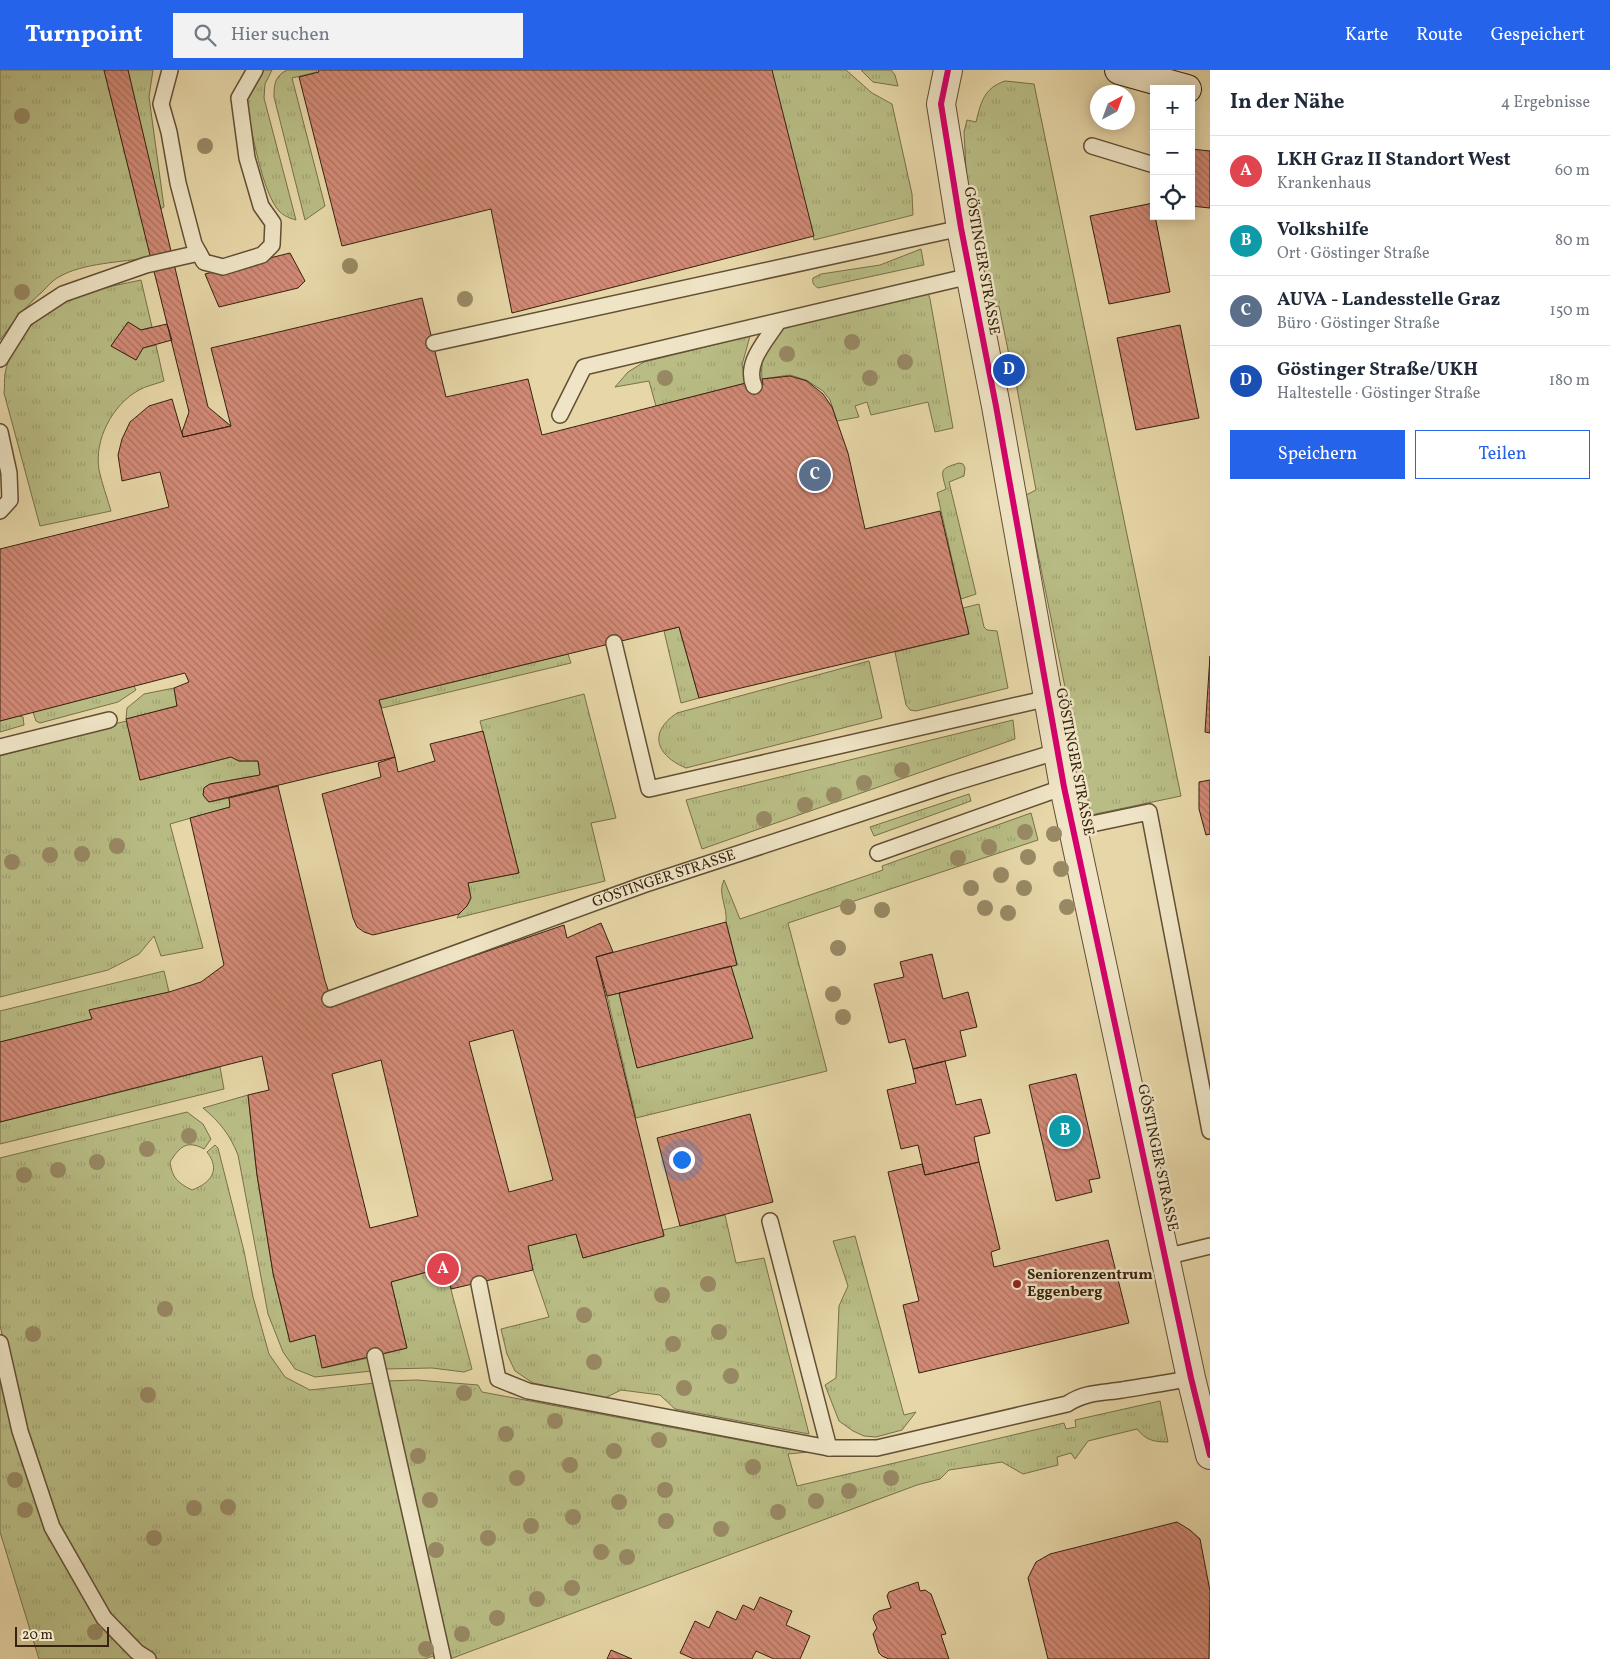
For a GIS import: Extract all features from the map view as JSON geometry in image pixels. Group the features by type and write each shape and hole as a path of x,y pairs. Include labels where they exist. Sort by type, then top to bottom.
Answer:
{"street":[{"name":"GÖSTINGER STRASSE","path":"948,70 941,104 961,228 998,415 1064,787 1191,1378 1210,1455"},
{"path":"1119,70 1171,85"},
{"path":"1195,91 1210,94"}],"lane":[{"path":"170,70 161,104 169,132 178,183 194,244 204,262 223,266 262,255 272,246 273,223 261,206 246,158 239,98 254,70"},
{"path":"1092,146 1150,164"},
{"path":"434,343 961,228"},
{"path":"0,359 25,319 64,294 146,264 199,252"},
{"path":"560,415 584,367 970,276"},
{"path":"754,386 750,377 755,357 778,322"},
{"path":"0,432 9,473 10,491 10,500 0,511"},
{"name":"GÖSTINGER STRASSE","path":"614,643 648,789 1049,698"},
{"path":"0,747 109,720"},
{"name":"GÖSTINGER STRASSE","path":"330,999 643,885 947,785 1059,751"},
{"path":"878,853 1064,787"},
{"path":"1073,828 1149,812 1210,1131"},
{"path":"770,1221 829,1448"},
{"path":"1165,1257 1210,1246"},
{"path":"479,1284 498,1379 528,1391 829,1448 877,1448 1067,1404 1078,1397 1094,1392 1116,1391 1191,1378"},
{"path":"0,1343 20,1431 52,1527 104,1618 137,1652 148,1659"},
{"path":"375,1356 443,1659"}],"green space":[{"path":"0,70 104,70 151,257 90,266 57,278 25,308 0,340"},
{"path":"128,70 153,70 149,97 164,207 160,209"},
{"path":"262,70 272,70 265,84 264,98 296,220 289,218 279,211 273,202 263,176 255,145 246,104 249,90"},
{"path":"287,70 316,70 317,72 292,78 325,206 305,220 274,97 276,81"},
{"path":"771,70 846,70 872,93 892,104 912,194 913,215 814,240"},
{"path":"861,70 891,70 895,75 898,86 873,82"},
{"path":"1005,81 1034,84 1181,796 1091,815 1026,495 1036,490 1016,383 1023,381 1019,359 1010,360 999,306 987,308 968,207 964,132 967,120 976,122 984,97 992,88"},
{"path":"921,249 924,265 818,288 813,283 813,278 821,274 880,265"},
{"path":"141,280 152,327 141,330 128,322 111,346 136,360 143,348 156,345 164,381 142,389 129,397 113,414 102,435 99,447 99,470 111,511 40,526 4,393 5,374 9,359 24,333 47,312 60,304 88,292"},
{"path":"917,293 928,293 930,299 953,428 935,432 928,402 871,415 867,402 855,406 859,417 837,421 830,400 823,391 806,380 790,375 762,379 762,364 766,350 774,338 785,328"},
{"path":"750,336 742,365 746,383 656,406 649,381 615,387 628,372 644,362"},
{"path":"959,463 963,464 965,468 964,476 949,482 976,594 961,599 937,493 946,489 943,471"},
{"path":"979,604 984,627 987,630 997,631 1008,688 916,711 910,710 906,705 895,652 969,634 963,608"},
{"path":"679,627 699,698 681,703 664,631"},
{"path":"568,654 571,663 382,708 379,700"},
{"path":"869,661 882,718 686,768 668,757 662,751 659,744 662,728 677,713"},
{"path":"134,686 136,690 118,702 40,723 36,721 33,712"},
{"path":"174,688 177,706 126,719 127,708 144,694"},
{"path":"584,694 616,818 591,823 605,881 457,918 470,901 468,883 519,873 480,721"},
{"path":"19,716 23,717 24,725 0,732 0,721"},
{"path":"1013,720 1015,739 702,849 686,800"},
{"path":"127,721 140,780 231,757 239,761 258,761 260,775 210,784 204,788 204,796 207,801 229,798 230,807 170,824 203,948 161,956 154,936 139,954 108,970 0,997 0,756 44,744 43,740"},
{"path":"969,794 971,801 874,836 870,827"},
{"path":"1031,813 1038,840 788,923 827,1071 636,1118 607,996 619,993 637,1067 752,1037 731,966 737,964 726,922 726,911 722,895 724,880 740,919 883,870 882,866"},
{"path":"164,971 169,992 89,1010 92,1019 0,1042 0,1011"},
{"path":"220,1067 224,1089 0,1144 0,1122"},
{"path":"248,1095 257,1175 273,1273 290,1342 315,1335 323,1368 368,1358 372,1371 315,1377 295,1369 283,1352 268,1314 238,1155 224,1129 203,1108"},
{"path":"187,1112 203,1124 211,1139 204,1149 188,1145 180,1149 170,1162 172,1172 179,1182 192,1190 199,1187 209,1180 212,1175 213,1165 207,1152 215,1145 218,1148 244,1251 253,1297 269,1354 285,1377 310,1390 375,1383 440,1654 424,1659 158,1659 136,1645 104,1607 68,1548 22,1428 0,1325 0,1158"},
{"path":"725,1215 736,1263 764,1258 809,1434 675,1409 660,1395 621,1390 605,1398 533,1383 515,1371 507,1354 501,1329 549,1317 533,1270 528,1246 576,1234 583,1258 664,1236 663,1230"},
{"path":"855,1236 904,1415 916,1412 902,1430 876,1437 864,1436 839,1421 825,1385 836,1378 839,1306 848,1286 833,1241"},
{"path":"445,1267 472,1369 464,1372 432,1368 383,1369 379,1355 407,1348 391,1282"},
{"path":"0,1368 15,1440 46,1531 142,1659 39,1659 0,1532"},
{"path":"417,1380 478,1385 482,1392 787,1449 804,1448 811,1451 788,1454 797,1486 1064,1423 1066,1429 1076,1427 1075,1420 1160,1401 1168,1442 1150,1440 1137,1429 1088,1441 1075,1459 1071,1453 1057,1457 1058,1465 1023,1474 1002,1462 949,1470 940,1479 917,1485 450,1659 386,1381"}],"building":[{"path":"104,70 128,70 208,407 231,426 183,437 182,432 189,412"},
{"path":"318,70 772,70 814,236 512,313 491,209 342,246 299,77 319,72"},
{"path":"1195,149 1210,151 1210,208 1195,206"},
{"path":"1150,204 1150,220 1156,220 1170,292 1109,304 1090,216"},
{"path":"290,253 305,281 298,288 219,307 205,274"},
{"path":"422,298 446,397 528,379 542,435 746,383 747,389 763,385 762,379 790,376 807,381 823,394 832,407 848,453 865,529 940,511 969,634 699,698 679,627 379,700 395,757 209,802 203,795 205,787 210,784 260,775 258,761 239,761 231,757 140,780 126,719 177,706 174,688 189,682 185,673 0,721 0,549 169,507 160,472 122,481 118,455 122,439 130,422 149,406 172,399 183,437 231,426 211,348"},
{"path":"128,322 141,330 167,324 172,340 143,348 136,360 111,346"},
{"path":"1180,325 1199,418 1136,430 1117,338"},
{"path":"1210,656 1210,733 1205,732"},
{"path":"483,731 519,873 468,883 471,898 467,906 459,914 373,935 364,932 357,927 353,918 322,794 381,777 378,763 395,757 398,772 435,761 430,744"},
{"path":"1210,780 1210,834 1206,835 1199,809 1199,782"},
{"path":"278,786 325,981 333,1004 564,925 567,938 601,923 613,952 596,957 664,1236 583,1258 576,1234 528,1246 533,1270 451,1289 445,1267 391,1282 407,1348 322,1368 315,1335 290,1342 273,1273 257,1175 248,1095 269,1090 262,1056 0,1122 0,1042 92,1019 89,1010 169,992 201,982 224,965 190,818 230,807 229,798","holes":["513,1030 553,1180 509,1192 469,1042","381,1060 418,1216 370,1228 332,1074"]},
{"path":"726,922 737,965 607,996 596,957"},
{"path":"932,954 943,999 968,992 977,1027 960,1031 966,1056 913,1069 905,1039 889,1043 874,984 904,977 900,962"},
{"path":"731,966 753,1038 637,1068 619,993"},
{"path":"945,1061 956,1105 981,1099 990,1133 974,1137 979,1162 925,1175 918,1145 901,1149 887,1090 916,1083 913,1069"},
{"path":"1076,1074 1100,1178 1089,1180 1092,1192 1056,1201 1029,1085"},
{"path":"750,1114 773,1202 680,1226 657,1138"},
{"name":"Seniorenzentrum Eggenberg","path":"979,1162 1000,1249 991,1252 994,1267 1108,1240 1129,1323 919,1373 903,1305 919,1301 888,1172 922,1164 925,1175"},
{"path":"1177,1522 1200,1539 1210,1591 1209,1659 1048,1659 1028,1578 1036,1562 1050,1554"},
{"path":"918,1582 920,1591 925,1590 931,1594 946,1634 941,1635 949,1659 889,1659 879,1653 873,1634 877,1628 873,1619 874,1615 879,1611 891,1608 887,1596 889,1592"},
{"path":"760,1597 792,1611 786,1625 810,1636 800,1659 774,1659 756,1651 752,1659 694,1659 680,1653 695,1621 709,1628 717,1611 736,1620 743,1605 754,1610"},
{"path":"611,1650 632,1659 607,1659"}],"cycle path":[{"path":"948,70 941,104 961,228 996,406 1064,787 1191,1378 1210,1455"}],"place":[{"name":"Göstinger Straße/UKH","path":"1009,370"},
{"name":"AUVA - Landesstelle Graz","path":"815,475"},
{"name":"Volkshilfe","path":"1065,1131"},
{"name":"LKH Graz II Standort West","path":"443,1269"},
{"name":"Seniorenzentrum Eggenberg","path":"1017,1284"}]}
